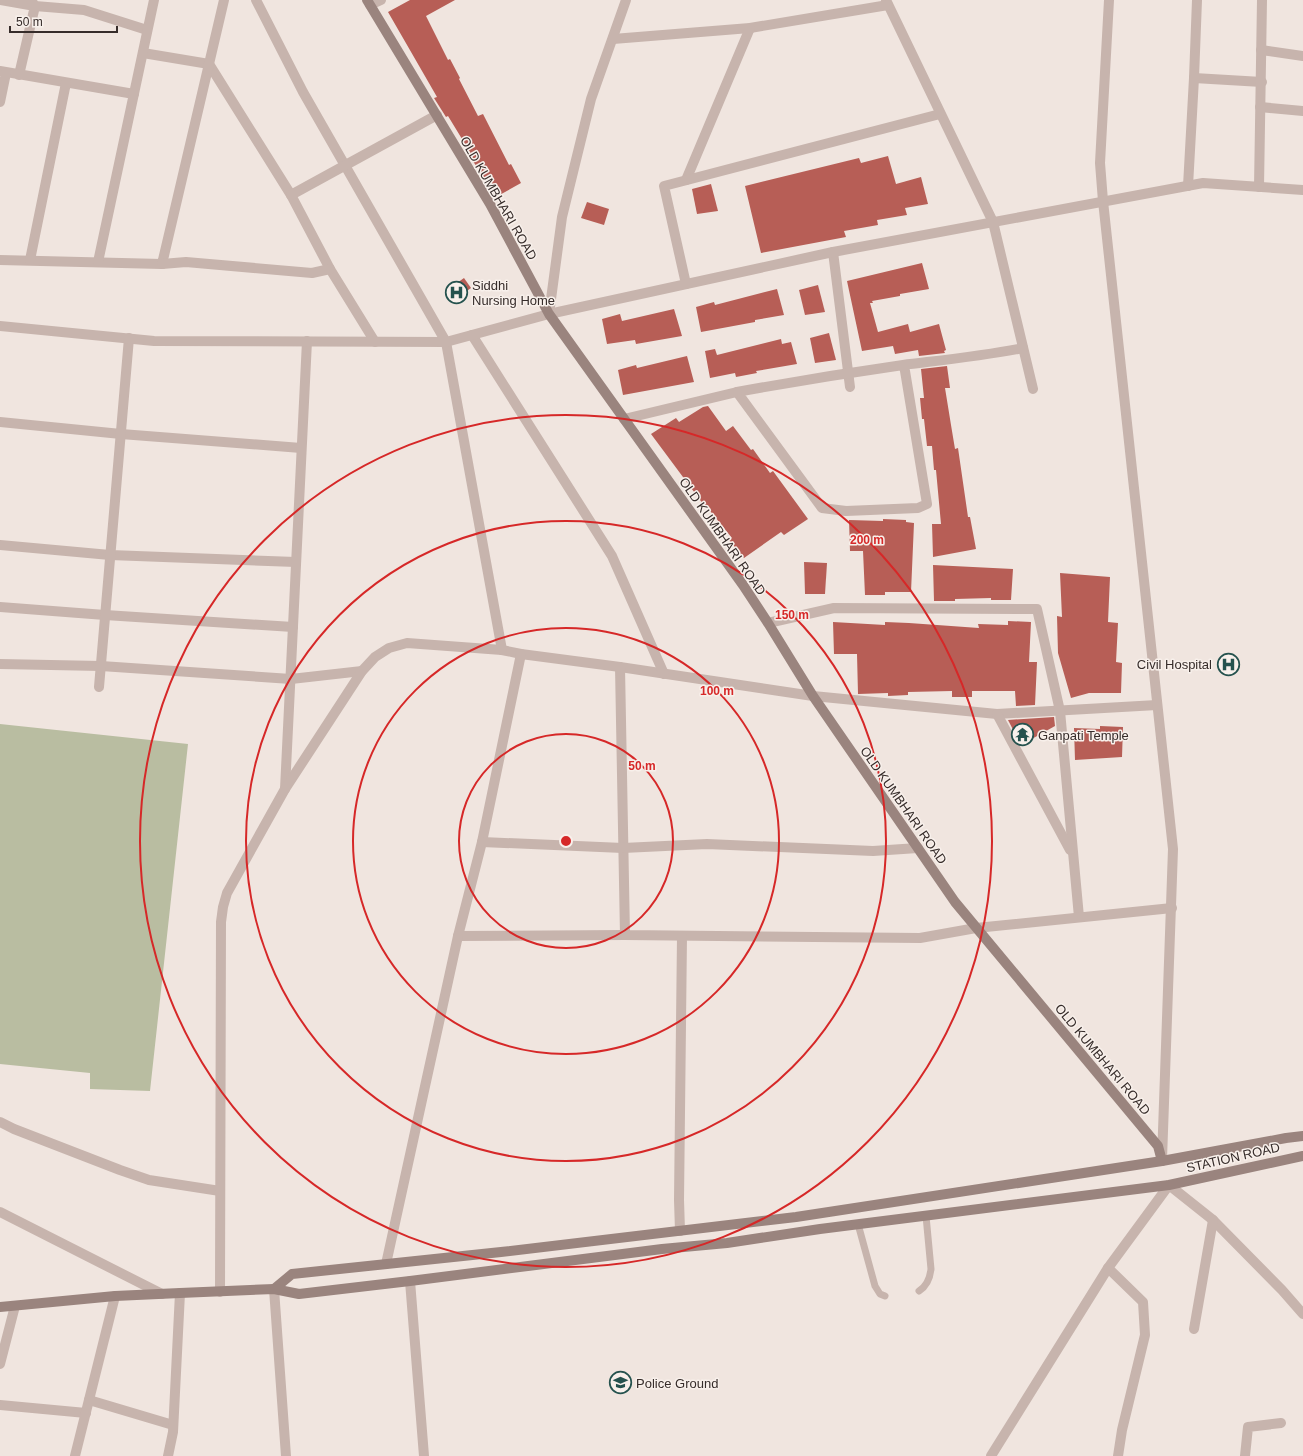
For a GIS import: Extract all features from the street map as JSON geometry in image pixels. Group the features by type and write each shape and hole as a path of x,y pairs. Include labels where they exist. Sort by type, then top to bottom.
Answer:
{"main road":[{"name":"OLD KUMBHARI ROAD","path":"368,2 490,204 549,314 743,585 813,696 955,902 1158,1146 1162,1161"},
{"path":"274,1289 292,1274 796,1217 1162,1161 1303,1136"},
{"name":"STATION ROAD","path":"0,1307 115,1296 180,1293 274,1289 299,1294 662,1249 727,1243 858,1224 1169,1185 1303,1156"}],"street":[{"path":"0,0 84,10 147,30"},
{"path":"84,10 87,0"},
{"path":"98,262 154,0"},
{"path":"162,264 224,0"},
{"path":"256,0 303,92 446,342 502,650"},
{"path":"368,2 381,0"},
{"path":"549,314 562,217 591,99 626,0"},
{"path":"1109,0 1100,163 1173,849 1162,1161"},
{"path":"1188,186 1197,0"},
{"path":"1259,187 1260,107 1262,82 1262,0"},
{"path":"19,75 33,3"},
{"path":"613,38 750,28 887,3 993,222 1033,389"},
{"path":"686,180 750,28"},
{"path":"1261,50 1303,56"},
{"path":"143,53 209,64 291,195 330,269 375,342"},
{"path":"0,102 3,72 134,94"},
{"path":"1194,78 1262,82"},
{"path":"30,260 66,83"},
{"path":"1260,107 1303,111"},
{"path":"686,284 664,186 940,114"},
{"path":"291,195 437,115"},
{"path":"0,326 154,341 446,342 549,314 833,252 1203,183 1303,190"},
{"path":"833,252 850,387"},
{"path":"0,260 162,264 186,262 312,273 330,269"},
{"path":"472,335 612,556 664,674"},
{"path":"99,687 129,338"},
{"path":"285,789 306,341"},
{"path":"624,419 737,392 848,373 997,353 1023,348"},
{"path":"737,392 822,508 846,511 918,508 927,504 904,365"},
{"path":"0,422 121,434 301,448"},
{"path":"0,546 110,555 296,562"},
{"path":"0,607 293,627"},
{"path":"768,623 834,608 1037,609 1060,711 1079,917"},
{"path":"220,1292 222,907 227,893 285,789 362,671 375,657 389,648 407,643 502,650 813,696 996,714 1157,705"},
{"path":"386,1264 458,936 482,842 521,654"},
{"path":"0,664 101,666 290,679 362,671"},
{"path":"620,667 625,935"},
{"path":"996,714 1072,853"},
{"path":"482,842 623,848 707,844 873,851 918,848"},
{"path":"458,936 625,935 920,938 976,928 1172,908"},
{"path":"680,1231 679,1200 682,936"},
{"path":"0,1122 14,1129 149,1180 220,1192"},
{"path":"992,1456 1108,1268 1169,1185 1214,1220 1282,1290 1303,1314"},
{"path":"0,1212 162,1294"},
{"path":"1194,1329 1214,1220"},
{"path":"1108,1268 1143,1302 1145,1335 1122,1430 1118,1456"},
{"path":"410,1281 424,1456"},
{"path":"274,1289 286,1456"},
{"path":"168,1456 173,1432 180,1293"},
{"path":"75,1456 115,1296"},
{"path":"0,1364 15,1306"},
{"path":"89,1400 173,1425"},
{"path":"0,1405 86,1413"},
{"path":"1246,1456 1248,1427 1281,1423"}],"lane":[{"path":"919,1291 924,1288 931,1275 926,1216"},
{"path":"858,1224 875,1286 880,1294 885,1296"}],"green space":[{"path":"0,724 188,744 150,1091 90,1089 90,1073 0,1064"}],"building":[{"path":"410,0 455,0 426,16 448,60 450,59 460,78 459,79 478,116 483,114 509,165 511,164 521,183 496,197 471,158 473,157 448,116 446,117 434,98 437,97 388,12"},
{"path":"888,156 896,184 921,177 928,204 905,208 907,215 877,220 878,225 844,231 846,237 761,253 745,186 859,158 861,163"},
{"path":"711,184 718,211 697,214 692,189"},
{"path":"587,202 609,209 604,225 581,218"},
{"path":"922,263 929,289 900,294 900,296 872,301 873,303 870,303 878,332 908,324 910,332 939,324 946,350 944,351 945,353 919,356 918,350 895,354 893,346 862,351 847,281"},
{"path":"464,278 471,288 454,300 447,290"},
{"path":"818,285 825,312 805,315 799,290"},
{"path":"777,289 784,315 701,332 696,307 714,302 715,305"},
{"path":"674,309 682,336 636,344 635,340 607,344 602,319 620,314 622,321"},
{"path":"829,333 836,360 815,363 810,338"},
{"path":"781,339 782,344 791,342 797,364 756,371 757,373 736,377 735,373 710,378 705,351 715,349 717,355"},
{"path":"687,356 694,382 623,395 618,370 636,365 637,368"},
{"path":"947,366 950,388 945,388 955,449 958,448 968,517 970,517 976,549 933,557 932,524 941,524 936,470 934,470 932,446 927,446 924,419 922,419 920,398 924,398 921,369"},
{"path":"708,406 726,431 733,426 751,450 753,449 770,473 773,471 808,519 784,535 781,532 744,558 729,540 732,538 707,507 706,508 651,434 676,418 679,422 703,407"},
{"path":"883,519 906,520 906,522 914,523 911,592 885,592 885,595 865,595 863,551 850,551 849,520 883,521"},
{"path":"804,562 827,563 825,594 805,594"},
{"path":"933,565 1013,569 1011,600 991,600 991,598 934,601"},
{"path":"1060,573 1110,577 1108,622 1118,623 1116,662 1122,663 1121,693 1089,693 1071,698 1058,653 1057,616 1062,617"},
{"path":"1008,621 1031,622 1029,662 1037,662 1035,705 1016,706 1015,691 972,691 972,697 952,697 952,691 908,692 908,695 888,696 888,693 858,694 857,654 834,654 833,622 885,625 885,622 979,628 978,624 1008,625"},
{"path":"1054,717 1055,726 1021,745 1008,720"},
{"path":"1100,726 1123,727 1122,757 1075,760 1074,728 1100,729"}],"place":[{"name":"Siddhi Nursing Home","path":"457,292"},
{"name":"Civil Hospital","path":"1228,664"},
{"name":"Ganpati Temple","path":"1023,735"},
{"name":"Police Ground","path":"621,1383"}]}
